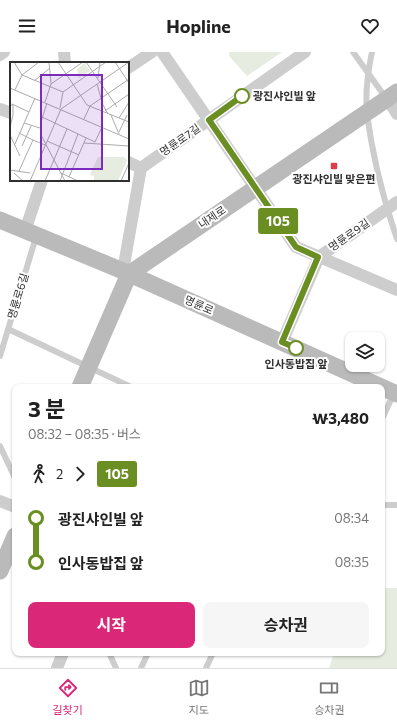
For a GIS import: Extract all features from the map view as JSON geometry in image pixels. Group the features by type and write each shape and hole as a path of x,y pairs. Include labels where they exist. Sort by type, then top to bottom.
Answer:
{"street":[{"path":"0,55 4,52"},
{"path":"64,52 65,62"},
{"path":"129,67 152,52"},
{"path":"162,52 296,247 397,290"},
{"name":"명륜로7길","path":"141,168 305,52"},
{"path":"392,95 397,114"},
{"name":"내제로","path":"126,272 255,188 392,95"},
{"path":"0,109 10,113"},
{"path":"81,384 126,272 141,168 129,162"},
{"path":"30,233 42,181"},
{"name":"명륜로9길","path":"282,342 318,257 392,206"},
{"name":"명륜로","path":"0,220 126,272 376,384"},
{"name":"명륜로","path":"385,388 396,393"},
{"path":"0,500 12,506"},
{"path":"0,571 12,543"},
{"path":"57,668 62,656"}],"lane":[{"path":"353,52 368,72 392,95"},
{"path":"372,52 368,72 367,112 392,206 397,239"},
{"name":"명륜로6길","path":"0,356 8,329 30,233"},
{"path":"8,329 125,384"},
{"path":"385,413 396,393"},
{"path":"0,446 12,472"},
{"path":"385,505 397,505"},
{"path":"110,656 116,668"},
{"path":"141,668 147,656"},
{"path":"206,668 212,656"}],"shaded area":[{"path":"229,52 282,52 247,76 229,56"},
{"path":"385,588 397,588 397,668 329,668 333,656 385,656"}],"bus line":[{"name":"105","path":"242,96 209,120 296,247 318,257 282,342 296,348"}],"place":[{"name":"광진샤인빌 앞","path":"242,96"},
{"name":"광진샤인빌 맞은편","path":"334,166"},
{"name":"인사동밥집 앞","path":"296,348"}]}
